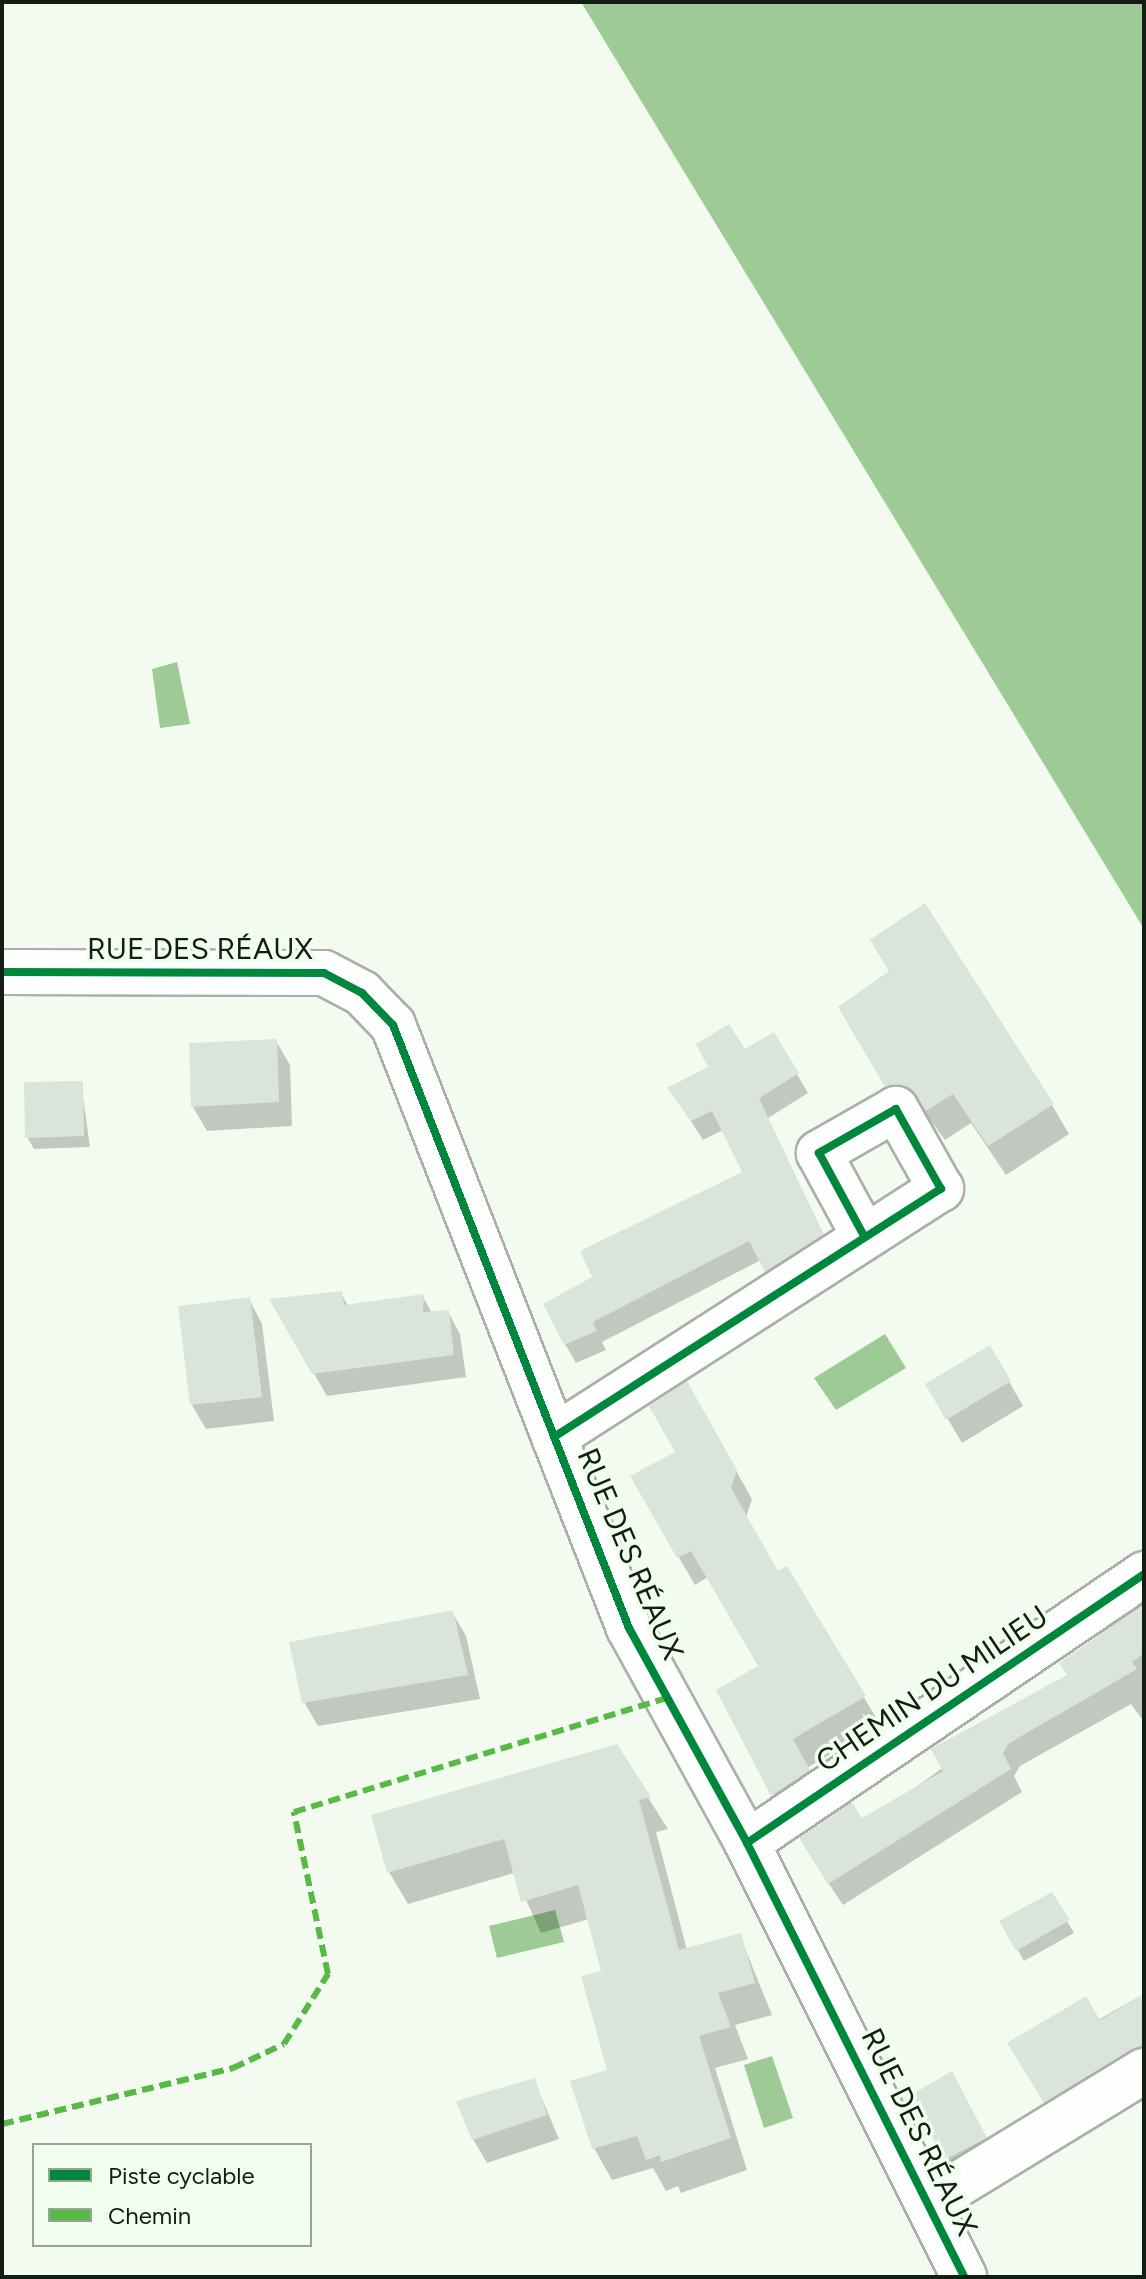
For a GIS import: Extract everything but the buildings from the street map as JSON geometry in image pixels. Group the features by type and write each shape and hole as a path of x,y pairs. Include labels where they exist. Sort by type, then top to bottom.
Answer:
{"street":[{"name":"RUE DES RÉAUX","path":"2,972 324,973 362,993 393,1025 629,1628 747,1843 964,2277"},
{"path":"554,1437 863,1234"},
{"name":"CHEMIN DU MILIEU","path":"747,1843 1144,1574"},
{"path":"929,2202 1144,2071"}],"shaded area":[{"path":"581,2 1144,2 1144,929"},
{"path":"177,662 190,724 160,728 152,669"},
{"path":"885,1334 906,1368 836,1410 814,1378"},
{"path":"555,1910 564,1942 497,1958 489,1926"},
{"path":"772,2056 793,2118 764,2128 744,2065"}],"marked path":[{"path":"2,2124 233,2068 284,2044 328,1974 294,1812 668,1698"}],"cycle path":[{"path":"2,972 324,973 362,993 393,1025 629,1628 747,1843 964,2277"},
{"path":"554,1437 941,1189 896,1109 819,1153 863,1234"},
{"path":"747,1843 1144,1574"}]}
